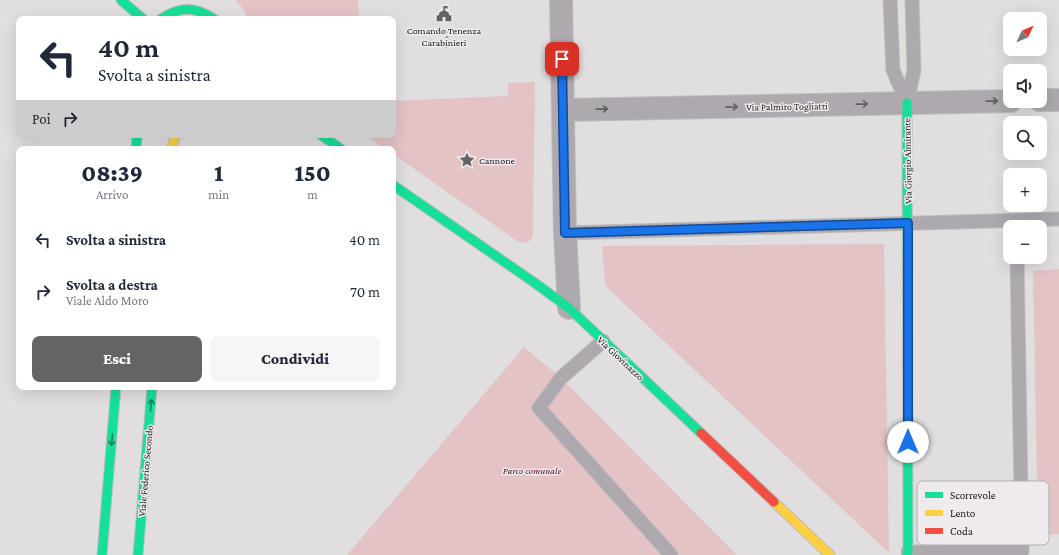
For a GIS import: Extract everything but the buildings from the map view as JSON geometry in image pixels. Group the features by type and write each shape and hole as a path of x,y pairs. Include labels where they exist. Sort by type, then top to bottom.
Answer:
{"main road":[{"path":"121,0 140,16"},
{"path":"205,6 212,16"},
{"path":"162,16 180,9 193,9 204,12 210,16"},
{"name":"Via Giorgio Almirante","path":"907,103 908,554"},
{"path":"324,138 336,146"},
{"name":"Via Giovinazzo","path":"396,187 536,283 569,308 830,555"},
{"path":"102,555 116,390"},
{"name":"Viale Federico Secondo","path":"138,555 152,390"}],"street":[{"path":"561,0 565,233 569,308"},
{"path":"1047,100 1059,100"},
{"name":"Via Palmiro Togliatti","path":"563,110 1003,101"}],"lane":[{"path":"890,0 892,70 907,103"},
{"path":"907,103 914,70 912,0"},
{"path":"1042,220 1059,218"},
{"path":"565,233 908,223 1003,223"},
{"path":"1017,264 1021,481"},
{"path":"603,341 561,378 540,408 671,555"},
{"path":"908,554 1022,551 1022,545"}],"path":[{"path":"447,29 447,48"}],"green space":[{"path":"235,0 358,0 359,16 247,16"},
{"path":"535,82 533,234 531,239 527,242 517,241 396,156 396,146 381,146 369,138 396,138 396,101 508,96 508,83"},
{"path":"884,244 889,553 614,294 605,284 602,246"},
{"path":"1059,269 1059,534 1049,534 1049,481 1037,481 1033,271"},
{"name":"Parco comunale","path":"524,347 561,378 737,555 347,555"}],"traffic: fast":[{"path":"121,0 140,16"},
{"path":"166,16 188,9 209,16"},
{"path":"907,103 907,555"},
{"path":"136,146 137,138"},
{"path":"325,138 337,146"},
{"path":"396,187 569,308 701,433"},
{"path":"102,555 116,390"},
{"path":"138,555 152,390"}],"traffic: slow":[{"path":"173,146 174,138"},
{"path":"774,502 830,555"}],"traffic: jam":[{"path":"701,433 774,502"}],"place":[{"name":"Comando Tenenza Carabinieri","path":"444,14"},
{"name":"Cannone","path":"467,160"}],"route":[{"path":"562,59 565,233 908,223 908,442"}]}
